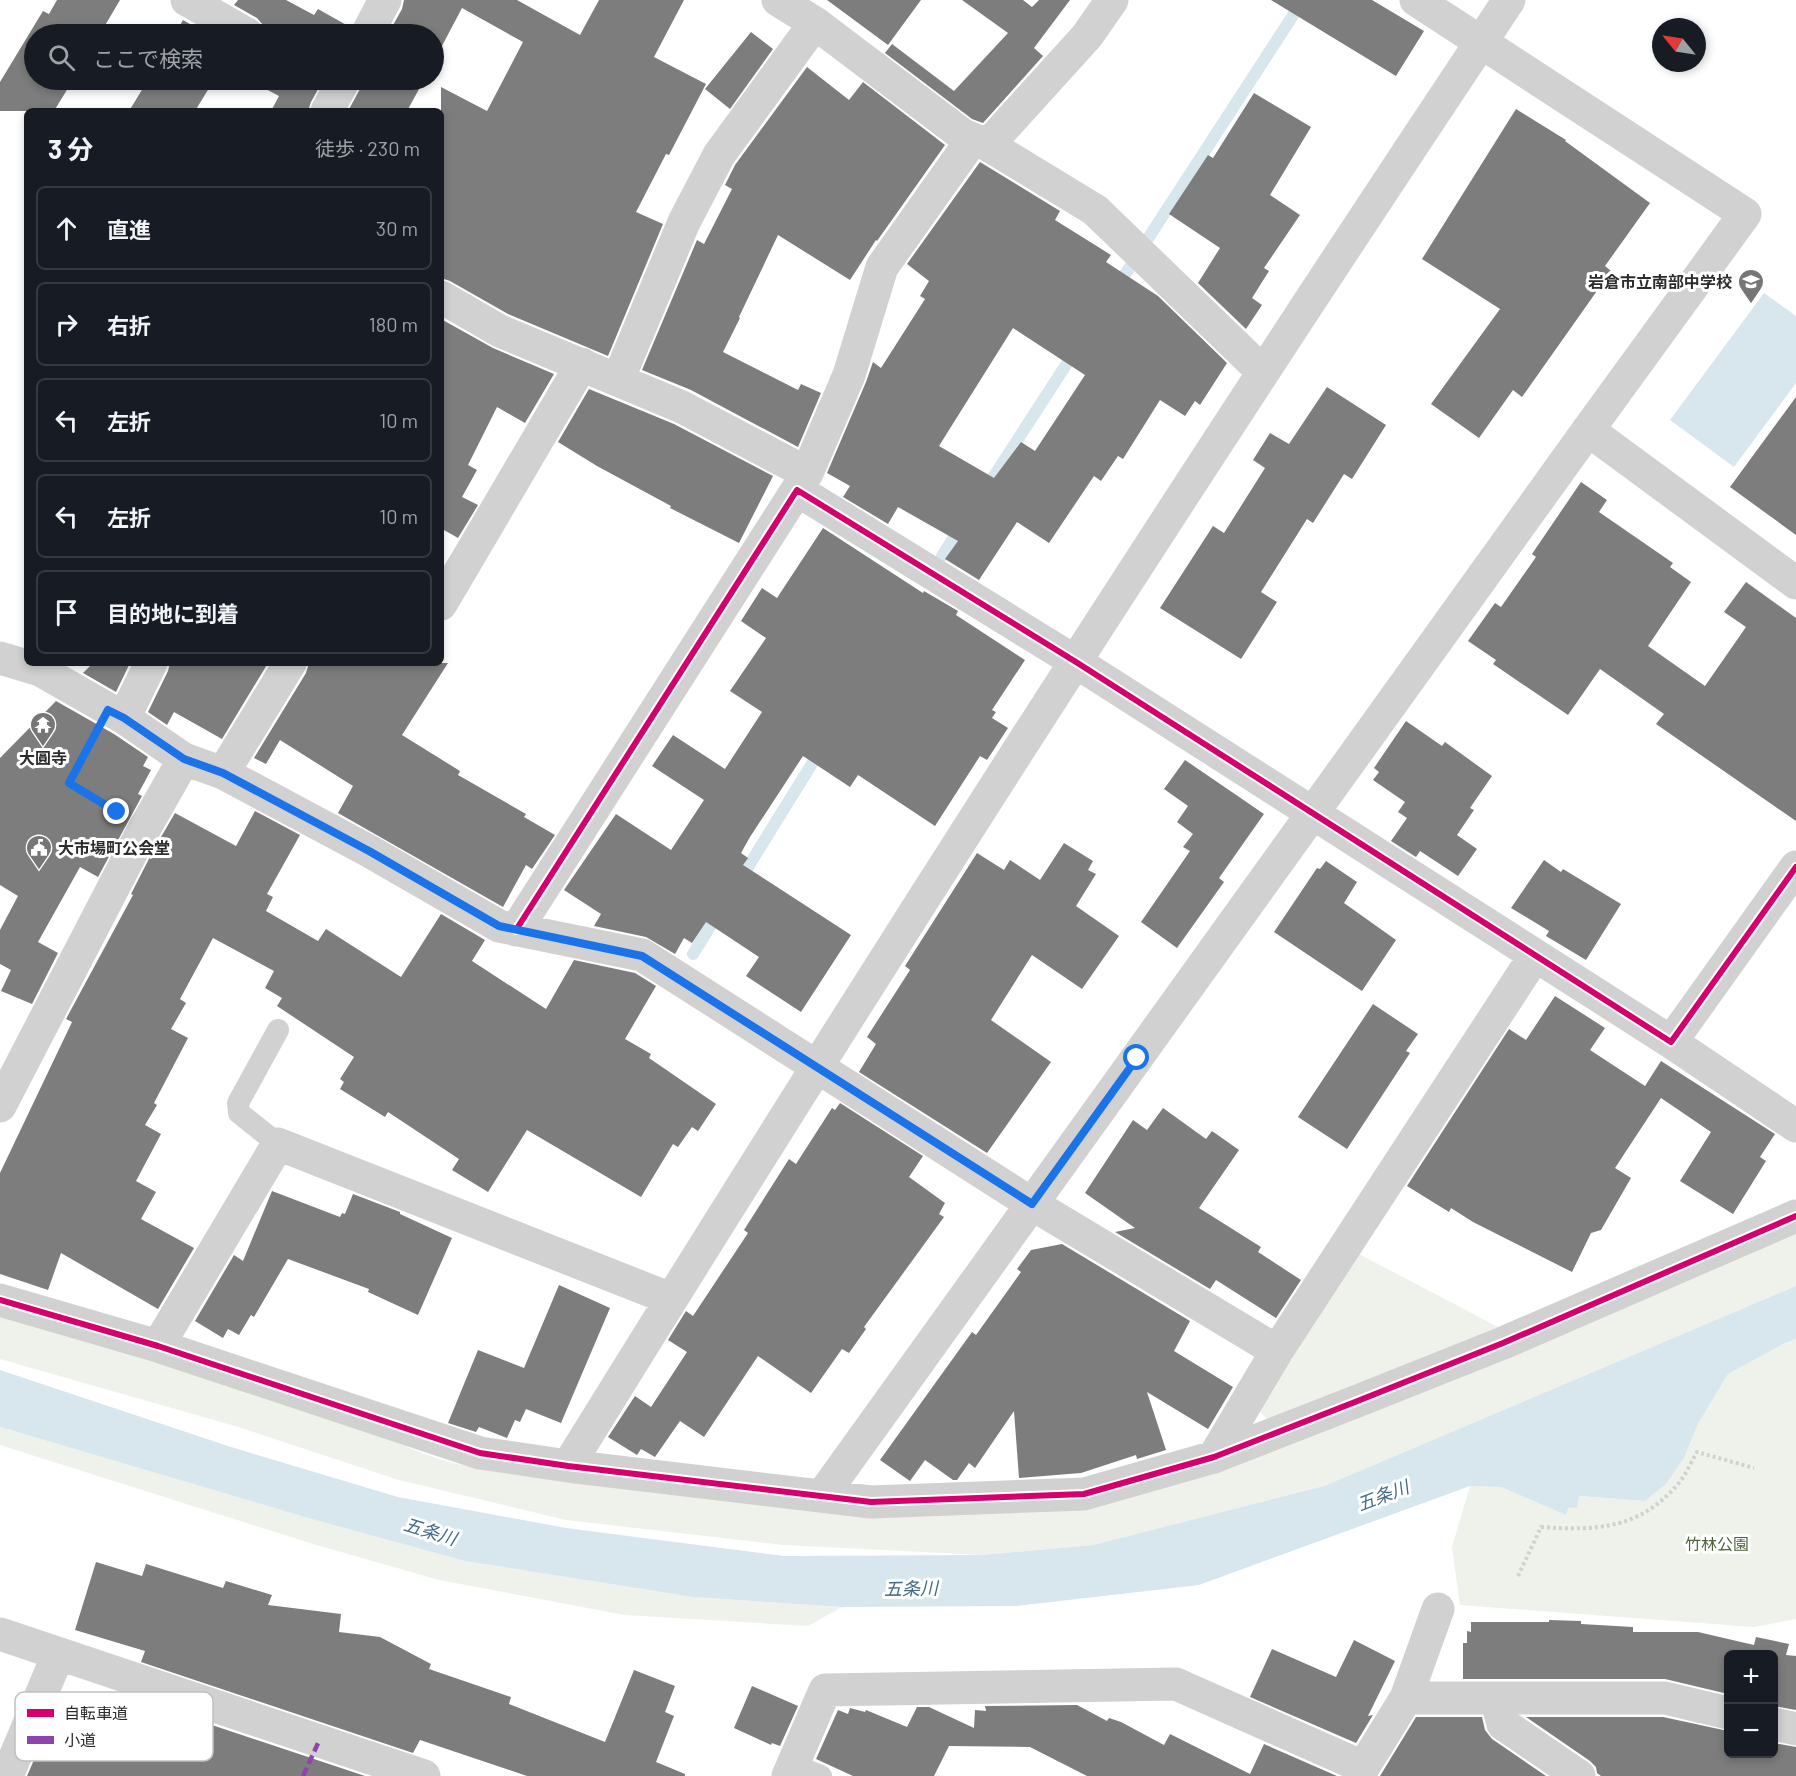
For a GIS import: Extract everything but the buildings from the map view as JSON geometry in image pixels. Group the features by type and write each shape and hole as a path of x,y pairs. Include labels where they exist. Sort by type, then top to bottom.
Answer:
{"street":[{"path":"187,0 230,24"},
{"path":"372,24 385,0"},
{"path":"778,0 815,22 963,135 1095,210 1263,372"},
{"path":"516,930 802,481 849,375 882,267 980,143 1087,36 1112,0"},
{"path":"822,1496 1745,214 1416,0"},
{"path":"568,1466 671,1299 1076,662 1263,372 1509,0"},
{"path":"618,380 684,222 719,155 815,22"},
{"path":"444,299 500,331 682,407 802,481 1076,662 1314,813 1534,957 1671,1042 1796,1126"},
{"path":"444,599 582,364"},
{"path":"1588,430 1796,583"},
{"path":"0,658 24,665"},
{"path":"27,666 40,670 116,714 184,759 223,773 369,851 499,926 642,956 1032,1204 1277,1351"},
{"path":"116,714 149,666"},
{"path":"223,773 288,666"},
{"path":"0,1107 138,840 184,759"},
{"path":"1671,1042 1796,867"},
{"path":"1215,1457 1277,1351 1534,957"},
{"path":"158,1346 278,1144 671,1299"},
{"path":"0,1300 158,1346 480,1453 568,1466 871,1502 1083,1494 1215,1457 1503,1342 1796,1216"},
{"path":"801,1772 825,1690 1176,1684 1360,1772 1406,1698 1438,1609"},
{"path":"0,1634 170,1692"},
{"path":"42,1692 58,1655"},
{"path":"1406,1698 1665,1698 1724,1712"},
{"path":"1496,1698 1503,1724 1579,1776"},
{"path":"213,1706 424,1776"},
{"path":"1778,1725 1796,1729"},
{"path":"7,1776 15,1757"}],"lane":[{"path":"278,1030 238,1103 239,1113 278,1144"}],"path":[{"path":"116,714 69,783 117,812"},
{"path":"1518,1576 1541,1527 1585,1528 1617,1525 1637,1518 1661,1502 1680,1482 1697,1452 1754,1468"}],"green space":[{"path":"1796,1232 1796,1286 1324,1486 1093,1545 982,1555 784,1545 566,1520 399,1480 235,1426 0,1359 0,1314 148,1357 395,1441 429,1456 482,1469 536,1477 1059,1511"},
{"path":"1357,1253 1500,1328 1270,1422 1258,1410"},
{"name":"竹林公園","path":"1796,1339 1796,1619 1754,1627 1460,1605 1452,1547 1470,1486 1501,1487 1566,1515 1578,1496 1645,1501 1666,1484 1684,1458 1698,1424 1728,1374"},
{"path":"0,1427 315,1520 465,1561 693,1597 842,1607 808,1626 625,1615 439,1580 313,1544 0,1445"}],"water":[{"path":"1764,293 1796,316 1796,383 1734,467 1670,420"},
{"name":"五条川","path":"1796,1286 1796,1339 1728,1374 1698,1424 1684,1458 1666,1484 1645,1501 1579,1496 1577,1508 1569,1507 1566,1515 1501,1487 1470,1486 1199,1585 1016,1606 842,1607 693,1597 465,1561 315,1520 0,1427 0,1370 231,1447 398,1497 566,1528 784,1556 982,1555 1093,1545 1324,1486"}],"waterway":[{"path":"1147,240 1303,0"},
{"path":"1117,286 1132,264"},
{"path":"985,490 1075,351"},
{"path":"942,556 962,525"},
{"path":"740,880 821,749"},
{"path":"693,954 719,912"}],"marked path":[{"path":"303,1776 319,1741"}],"cycle path":[{"path":"516,930 797,490 1076,662 1671,1042 1796,867"},
{"path":"0,1300 158,1346 480,1453 568,1466 871,1502 1084,1494 1214,1457 1355,1402 1503,1343 1796,1216"}],"place":[{"name":"岩倉市立南部中学校","path":"1751,305"},
{"name":"大圓寺","path":"43,748"},
{"name":"大市場町公会堂","path":"39,871"}],"route":[{"path":"117,812 69,783 108,710 124,718 184,759 223,773 369,851 499,926 642,956 1032,1204 1137,1058"}]}
